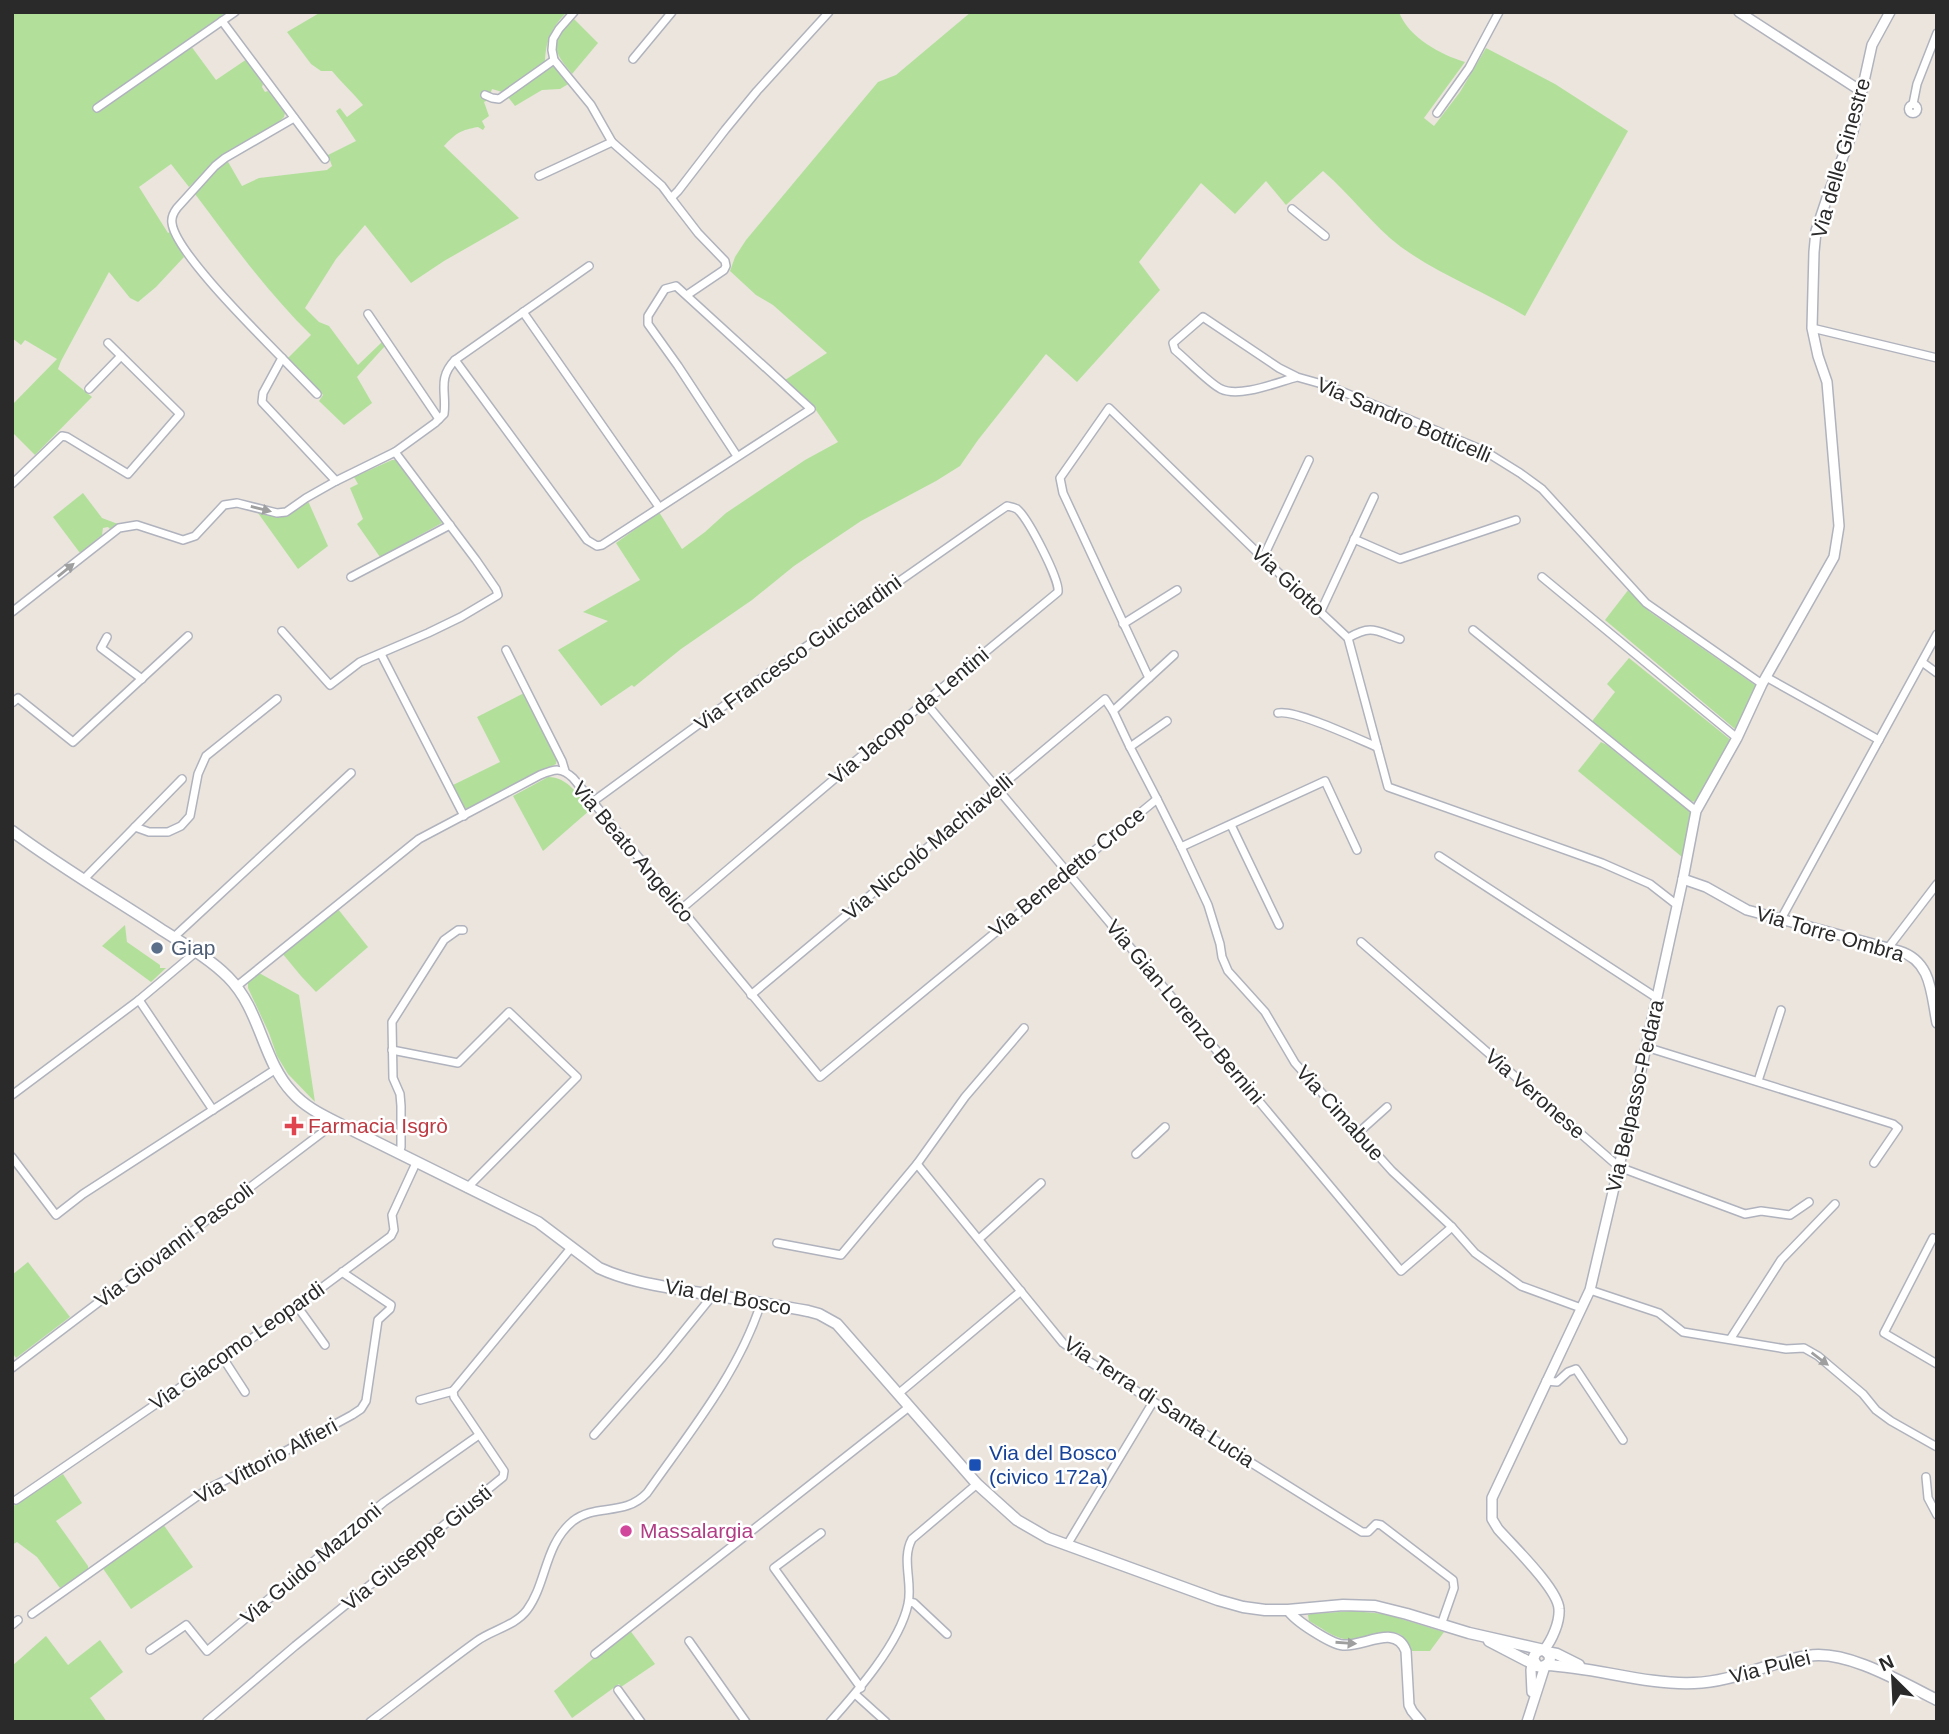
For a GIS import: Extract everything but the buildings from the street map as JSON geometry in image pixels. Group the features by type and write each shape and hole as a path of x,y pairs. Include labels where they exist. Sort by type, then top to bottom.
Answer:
{"main road":[{"name":"Via del Bosco","path":"12,831 40,852 212,963 237,986 255,1017 276,1069 285,1083 300,1100 335,1122 538,1222 599,1268 623,1278 819,1314 837,1324 976,1484 1033,1531 1218,1600 1265,1611 1288,1610"},
{"path":"1288,1610 1343,1605 1392,1609 1542,1658 1596,1672"},
{"path":"1469,1633 1542,1658 1566,1660 1596,1672"},
{"name":"Via Pulei","path":"1596,1672 1648,1681 1695,1683 1731,1678 1811,1655 1829,1655 1857,1663 1937,1700"}],"street":[{"path":"97,108 234,12"},
{"path":"574,12 553,39 554,60 591,105 612,142 662,186 698,233 725,261 724,270 687,295"},
{"path":"633,59 672,12"},
{"path":"671,198 757,91 829,12"},
{"path":"1437,113 1469,68 1499,12"},
{"path":"1739,12 1861,91"},
{"name":"Via delle Ginestre","path":"1833,557 1839,526 1827,382 1812,328 1816,231 1853,131 1872,45 1890,12"},
{"path":"222,21 325,159"},
{"path":"1913,104 1917,84 1937,33"},
{"path":"485,94 499,99 554,60"},
{"path":"294,118 215,166 177,208 172,219 174,230 186,250 214,286 317,394"},
{"path":"539,176 612,142"},
{"path":"1292,209 1325,236"},
{"path":"12,612 119,528 137,524 188,540 224,505 237,503 277,513 286,512 336,481 396,452 444,414 444,379 455,360 589,266"},
{"path":"455,360 587,540 597,546 602,545 811,410 676,286 665,289 648,316 648,324 737,456"},
{"path":"523,312 659,507"},
{"path":"368,314 439,419"},
{"name":"Via Sandro Botticelli","path":"1297,377 1235,393 1221,389 1175,350 1173,343 1203,317 1279,369 1329,386 1483,450 1542,489 1646,603 1764,680 1878,740"},
{"path":"1812,328 1937,358"},
{"path":"12,484 62,436 128,474 180,414 108,344"},
{"path":"89,389 121,356"},
{"path":"282,358 263,393 262,402 336,481"},
{"name":"Via Giotto","path":"1149,678 1063,493 1060,478 1109,408 1349,638"},
{"path":"282,631 330,685 360,662 461,617 498,595 396,452"},
{"path":"1263,558 1309,460"},
{"path":"1321,611 1374,497"},
{"name":"Via Jacopo da Lentini","path":"680,910 1058,592 1057,581 1030,526 1015,508 1007,506"},
{"name":"Via Francesco Guicciardini","path":"592,803 780,664 1007,506"},
{"path":"1354,539 1400,559 1516,520"},
{"path":"351,577 450,525"},
{"name":"Via Belpasso-Pedara","path":"1542,1658 1556,1626 1559,1609 1553,1593 1498,1529 1492,1518 1492,1498 1590,1290 1657,998 1696,811 1737,738 1764,680 1833,557"},
{"path":"1542,577 1737,738"},
{"path":"1123,624 1177,590"},
{"path":"1400,639 1370,629 1361,630 1349,638 1388,787 1602,863 1650,884 1677,905"},
{"path":"1473,630 1696,811"},
{"path":"1781,919 1937,635"},
{"path":"12,703 18,698 73,742 188,636"},
{"path":"107,637 101,648 142,679"},
{"path":"506,650 565,771"},
{"path":"381,654 464,816"},
{"path":"1157,799 1113,711 1174,655"},
{"path":"1922,662 1937,673"},
{"path":"135,827 149,832 168,832 181,826 190,816 198,774 206,756 277,699"},
{"name":"Via Niccoló Machiavelli","path":"751,995 1105,699 1113,711"},
{"name":"Via Gian Lorenzo Bernini","path":"925,702 1401,1271 1452,1227"},
{"path":"1278,713 1286,711 1312,719 1377,747"},
{"path":"1130,747 1167,721"},
{"name":"Via Beato Angelico","path":"237,986 419,839 548,772 565,771 820,1077"},
{"path":"174,937 351,773"},
{"path":"83,880 182,779"},
{"path":"1181,847 1325,781 1357,850"},
{"name":"Via Benedetto Croce","path":"820,1077 1157,799 1181,847"},
{"path":"1231,825 1279,925"},
{"name":"Via Cimabue","path":"1181,847 1208,905 1228,971 1265,1012 1295,1063 1392,1171 1452,1227 1475,1253 1521,1286 1580,1308"},
{"path":"1439,856 1657,998"},
{"name":"Via Torre Ombra","path":"1683,879 1706,887 1747,910 1908,953 1923,967 1930,985 1937,1023"},
{"path":"1888,948 1933,896 1937,884"},
{"path":"399,1154 401,1106 400,1094 393,1078 392,1022 444,940 458,930 464,930"},
{"name":"Via Veronese","path":"1361,942 1619,1167 1745,1214 1761,1211 1790,1216 1809,1202"},
{"path":"12,1095 139,1000 196,952"},
{"path":"139,1000 213,1110"},
{"path":"1758,1081 1782,1010"},
{"path":"392,1050 458,1063 509,1012 577,1077 467,1188"},
{"path":"777,1243 841,1255 917,1164 965,1097 1024,1028"},
{"path":"1646,1047 1893,1124 1898,1128 1874,1163"},
{"path":"12,1157 56,1215 83,1194 276,1069"},
{"path":"1359,1133 1387,1107"},
{"name":"Via Giovanni Pascoli","path":"12,1368 335,1122"},
{"path":"1136,1154 1165,1127"},
{"name":"Via Giacomo Leopardi","path":"16,1500 297,1306 391,1236 394,1230 392,1215 416,1163"},
{"name":"Via Terra di Santa Lucia","path":"917,1164 1063,1343 1090,1363 1362,1532 1368,1532 1376,1524 1381,1525 1453,1580 1454,1588 1441,1625"},
{"path":"979,1239 1041,1183"},
{"path":"1731,1338 1781,1260 1835,1204"},
{"path":"1933,1238 1885,1333 1937,1364"},
{"path":"420,1400 453,1391 571,1248"},
{"name":"Via Vittorio Alfieri","path":"32,1614 209,1488 361,1409 366,1401 378,1320 391,1305 342,1272"},
{"path":"1590,1290 1659,1313 1683,1332 1786,1349 1804,1348 1818,1356 1863,1394 1876,1410 1937,1447"},
{"path":"898,1394 1021,1291"},
{"path":"594,1435 713,1295"},
{"path":"370,1722 480,1639 515,1621 526,1611 557,1539 574,1520 583,1515 631,1506 647,1493 731,1372 752,1331 761,1303"},
{"path":"297,1306 325,1345"},
{"path":"223,1358 245,1392"},
{"path":"1546,1381 1557,1382 1576,1369 1623,1440"},
{"name":"Via Giuseppe Giusti","path":"207,1721 503,1477 504,1471 454,1397 453,1391"},
{"path":"1067,1545 1153,1402"},
{"path":"595,1654 909,1407"},
{"name":"Via Guido Mazzoni","path":"150,1650 186,1625 207,1651 384,1502 479,1435"},
{"path":"1926,1477 1928,1498 1937,1516"},
{"path":"830,1722 858,1691 895,1637 909,1602 907,1552 912,1539 976,1484"},
{"path":"821,1533 774,1568 858,1691 886,1722"},
{"path":"909,1602 914,1603 947,1634"},
{"path":"1288,1610 1293,1618 1337,1643 1354,1644 1385,1637 1399,1639 1406,1651 1409,1705 1421,1722"},
{"path":"689,1641 746,1722"},
{"path":"1532,1704 1533,1681 1542,1658"},
{"path":"1527,1722 1542,1658"},
{"path":"618,1690 641,1722"}],"green space":[{"path":"12,12 227,12 93,108 98,113 191,46 216,80 247,59 265,92 268,91 285,113 278,123 218,159 189,187 171,164 139,187 184,257 138,302 130,298 109,272 58,369 92,397 35,455 12,432 12,405 57,359 25,340 21,345 12,338"},
{"path":"321,12 567,12 551,34 545,61 502,92 492,89 488,100 484,102 489,116 482,121 485,127 483,130 478,127 463,131 444,146 519,218 411,283 365,225 336,259 305,308 319,322 329,326 358,365 382,341 385,346 357,377 372,403 344,425 319,401 323,395 288,358 311,335 236,249 195,194 227,160 242,186 259,178 327,170 332,166 328,155 356,141 336,111 340,108 347,117 363,105 332,71 321,71 311,64 287,32"},
{"path":"971,12 1399,12 1403,21 1426,44 1465,62 1424,118 1434,126 1460,92 1486,48 1555,84 1628,131 1525,316 1401,247 1323,171 1286,205 1266,181 1235,214 1201,183 1139,262 1160,290 1077,382 1046,354 960,466 861,521 794,566 634,687 632,685 601,706 558,650 608,621 583,612 640,580 616,543 659,512 682,549 726,513 805,460 838,442 811,403 785,380 827,353 730,271 735,257 746,240 878,82 896,75"},
{"path":"573,18 598,43 572,74 560,58 556,46 560,34"},
{"path":"555,64 570,83 560,89 542,90 515,106 508,97"},
{"path":"396,460 442,523 380,557 357,524 363,519 350,488 358,484 354,477"},
{"path":"83,493 102,518 118,524 110,529 103,528 102,535 80,553 53,517"},
{"path":"308,501 328,546 298,569 258,513 285,515"},
{"path":"1629,589 1650,612 1755,685 1757,689 1739,727 1735,729 1605,620"},
{"path":"1629,658 1732,741 1696,802 1689,801 1593,723 1615,692 1607,684"},
{"path":"524,693 557,759 556,764 468,809 465,808 453,785 500,762 477,717"},
{"path":"1601,742 1689,811 1691,816 1682,857 1578,771"},
{"path":"548,777 567,783 590,810 543,851 513,796"},
{"path":"338,909 368,947 316,992 282,953"},
{"path":"125,925 127,942 160,965 160,968 166,968 151,982 102,946"},
{"path":"259,973 299,995 315,1102 288,1074 277,1056 248,988 248,982"},
{"path":"28,1262 70,1317 16,1358 12,1352 12,1275"},
{"path":"63,1474 82,1503 56,1521 88,1566 88,1570 60,1588 37,1557 17,1542 12,1545 12,1507"},
{"path":"163,1524 193,1567 131,1609 102,1567"},
{"path":"1353,1611 1385,1614 1444,1632 1430,1651 1411,1651 1400,1634 1391,1632 1353,1639 1339,1638 1309,1621 1308,1615"},
{"path":"629,1629 655,1664 621,1687 619,1684 572,1718 554,1691"},
{"path":"46,1636 68,1665 100,1640 123,1672 90,1698 107,1722 12,1722 12,1666"}],"place":[{"name":"Giap","path":"157,948"},
{"name":"Farmacia Isgrò","path":"294,1126"},
{"name":"Via del Bosco (civico 172a)","path":"975,1465"},
{"name":"Massalargia","path":"626,1531"}]}
